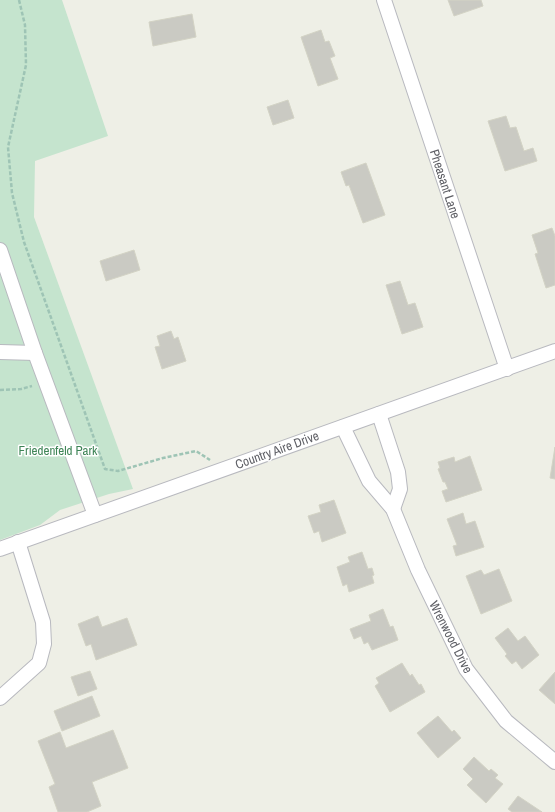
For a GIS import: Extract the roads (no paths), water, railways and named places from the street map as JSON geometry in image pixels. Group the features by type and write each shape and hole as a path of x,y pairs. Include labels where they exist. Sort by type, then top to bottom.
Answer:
{"street":[{"name":"Pheasant Lane","path":"384,0 507,369"},
{"path":"0,250 95,515"},
{"path":"1,349 36,353"},
{"name":"Country Aire Drive","path":"0,549 555,351"},
{"path":"379,414 398,472 400,489 392,509"},
{"name":"Wrenwood Drive","path":"343,427 369,481 392,509 418,570 466,670 506,721 555,762"},
{"path":"0,698 39,663 44,644 43,622 18,542"}],"park label":[{"name":"Friedenfeld Park","path":"58,450"}]}
